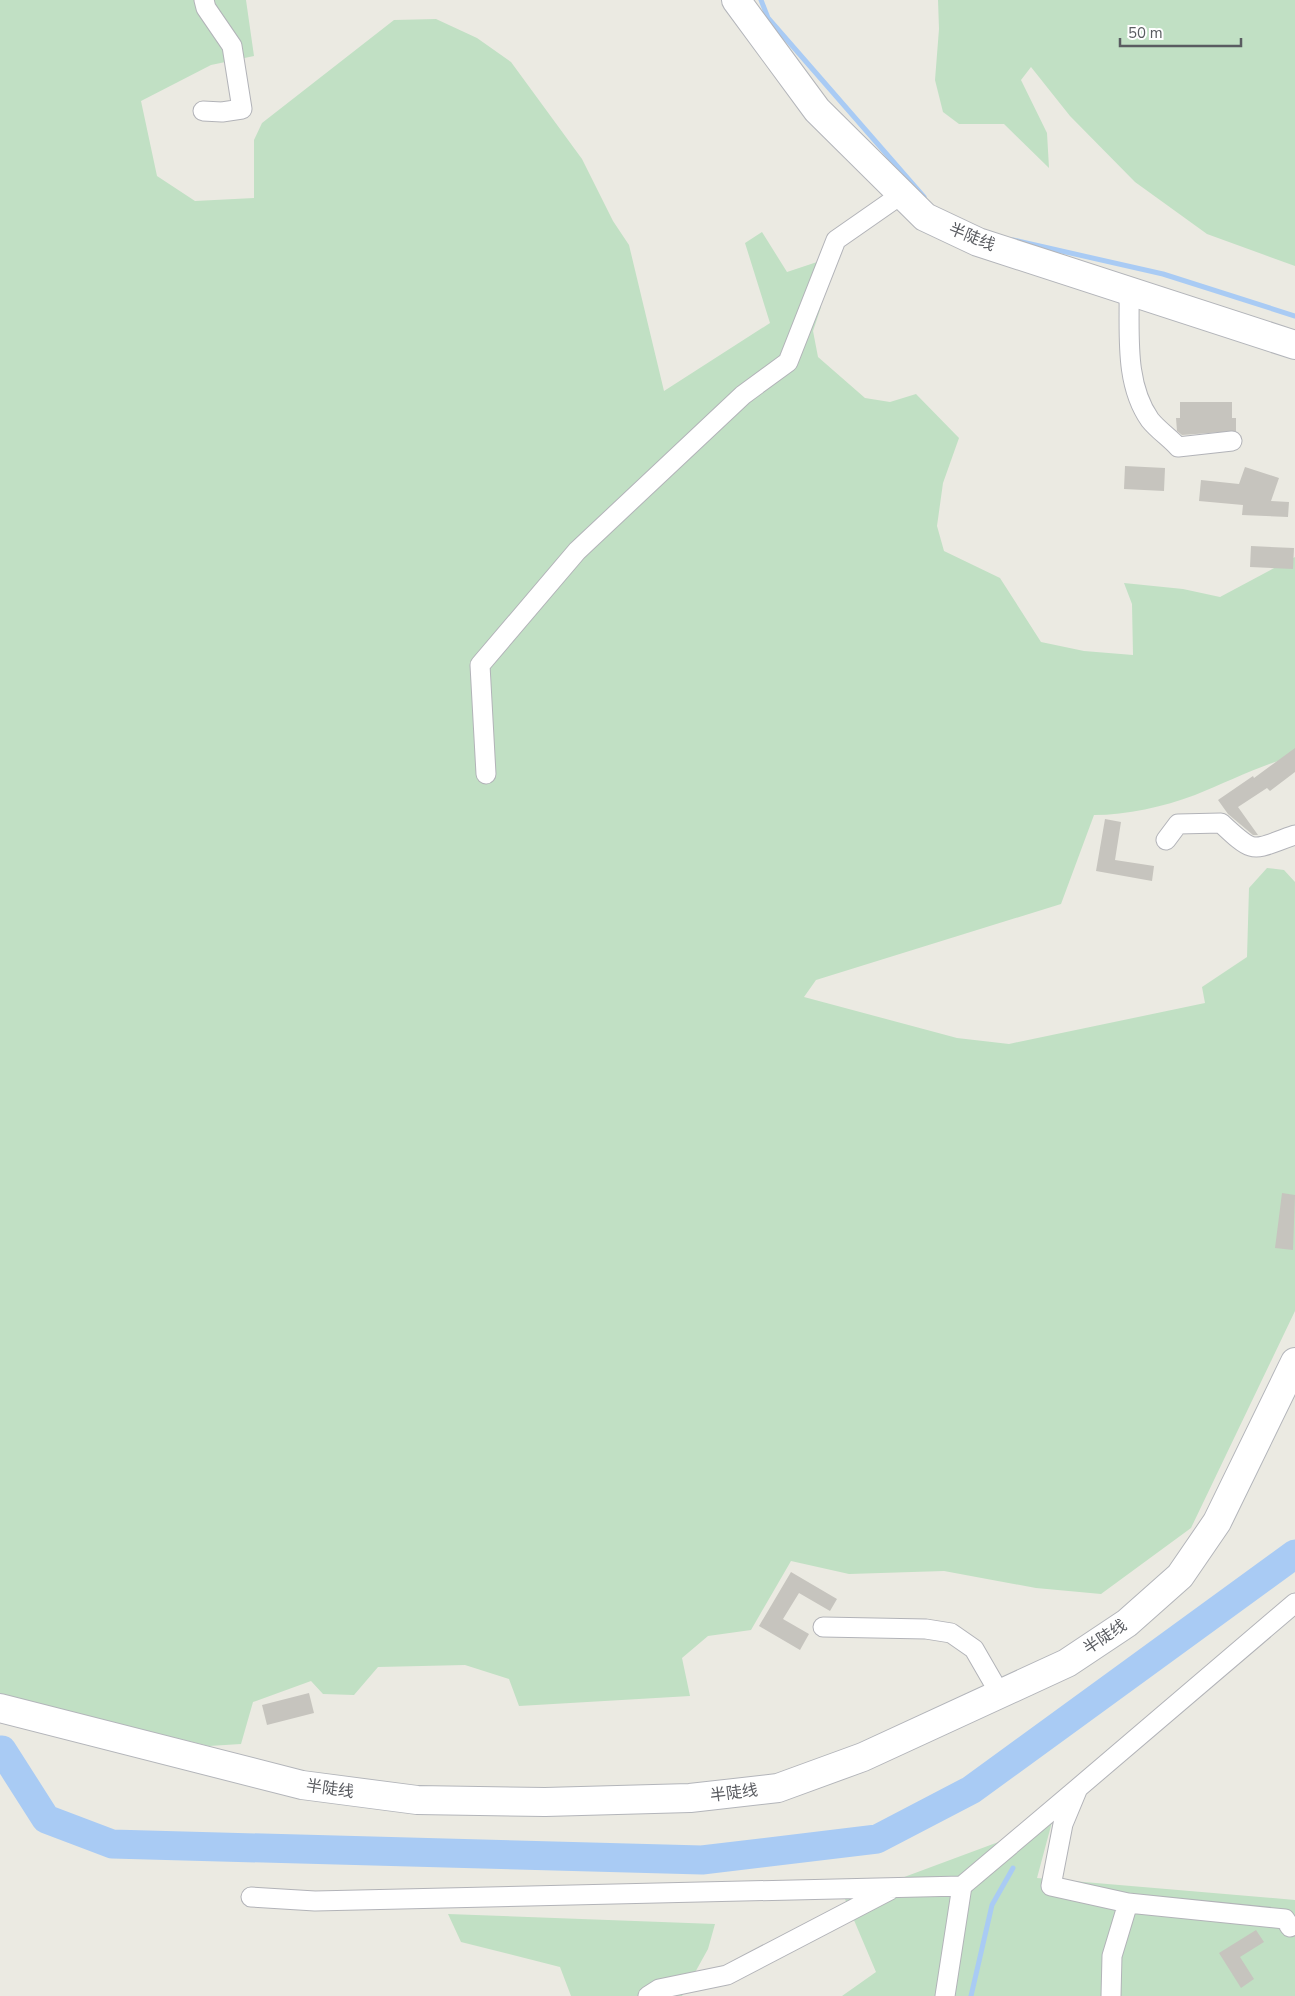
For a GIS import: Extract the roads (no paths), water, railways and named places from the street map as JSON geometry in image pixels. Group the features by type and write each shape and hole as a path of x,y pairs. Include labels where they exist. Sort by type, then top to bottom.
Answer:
{"street":[{"path":"202,111 222,112 242,109 232,46 206,8 204,0"},
{"name":"半陡线","path":"736,0 817,110 925,217 978,242 1295,345"},
{"path":"486,774 480,665 577,551 743,395 788,362 836,240 902,194"},
{"path":"1129,291 1131,368 1137,392 1150,420 1178,447 1232,441"},
{"path":"1166,840 1178,824 1221,823 1245,845 1255,848 1295,835"},
{"name":"半陡线","path":"0,1708 302,1785 416,1800 545,1802 690,1798 778,1788 863,1757 1000,1694 1075,1658 1127,1623 1180,1576 1216,1522 1295,1362"},
{"path":"251,1897 324,1900 962,1886 1295,1603"},
{"path":"823,1627 926,1629 951,1633 974,1649 1000,1694"},
{"path":"1078,1788 1063,1824 1051,1886 1128,1903 1285,1919 1290,1927"},
{"path":"945,1996 962,1886"},
{"path":"648,1996 659,1988 727,1975 894,1888"},
{"path":"1111,1996 1112,1956 1128,1903"}],"waterway":[{"path":"761,0 768,18 924,197"},
{"path":"1013,240 1163,274 1295,316"},
{"path":"0,1750 2,1750 46,1819 112,1844 702,1860 877,1839 971,1790 1295,1554"},
{"path":"971,1996 992,1905 1013,1868"}]}
